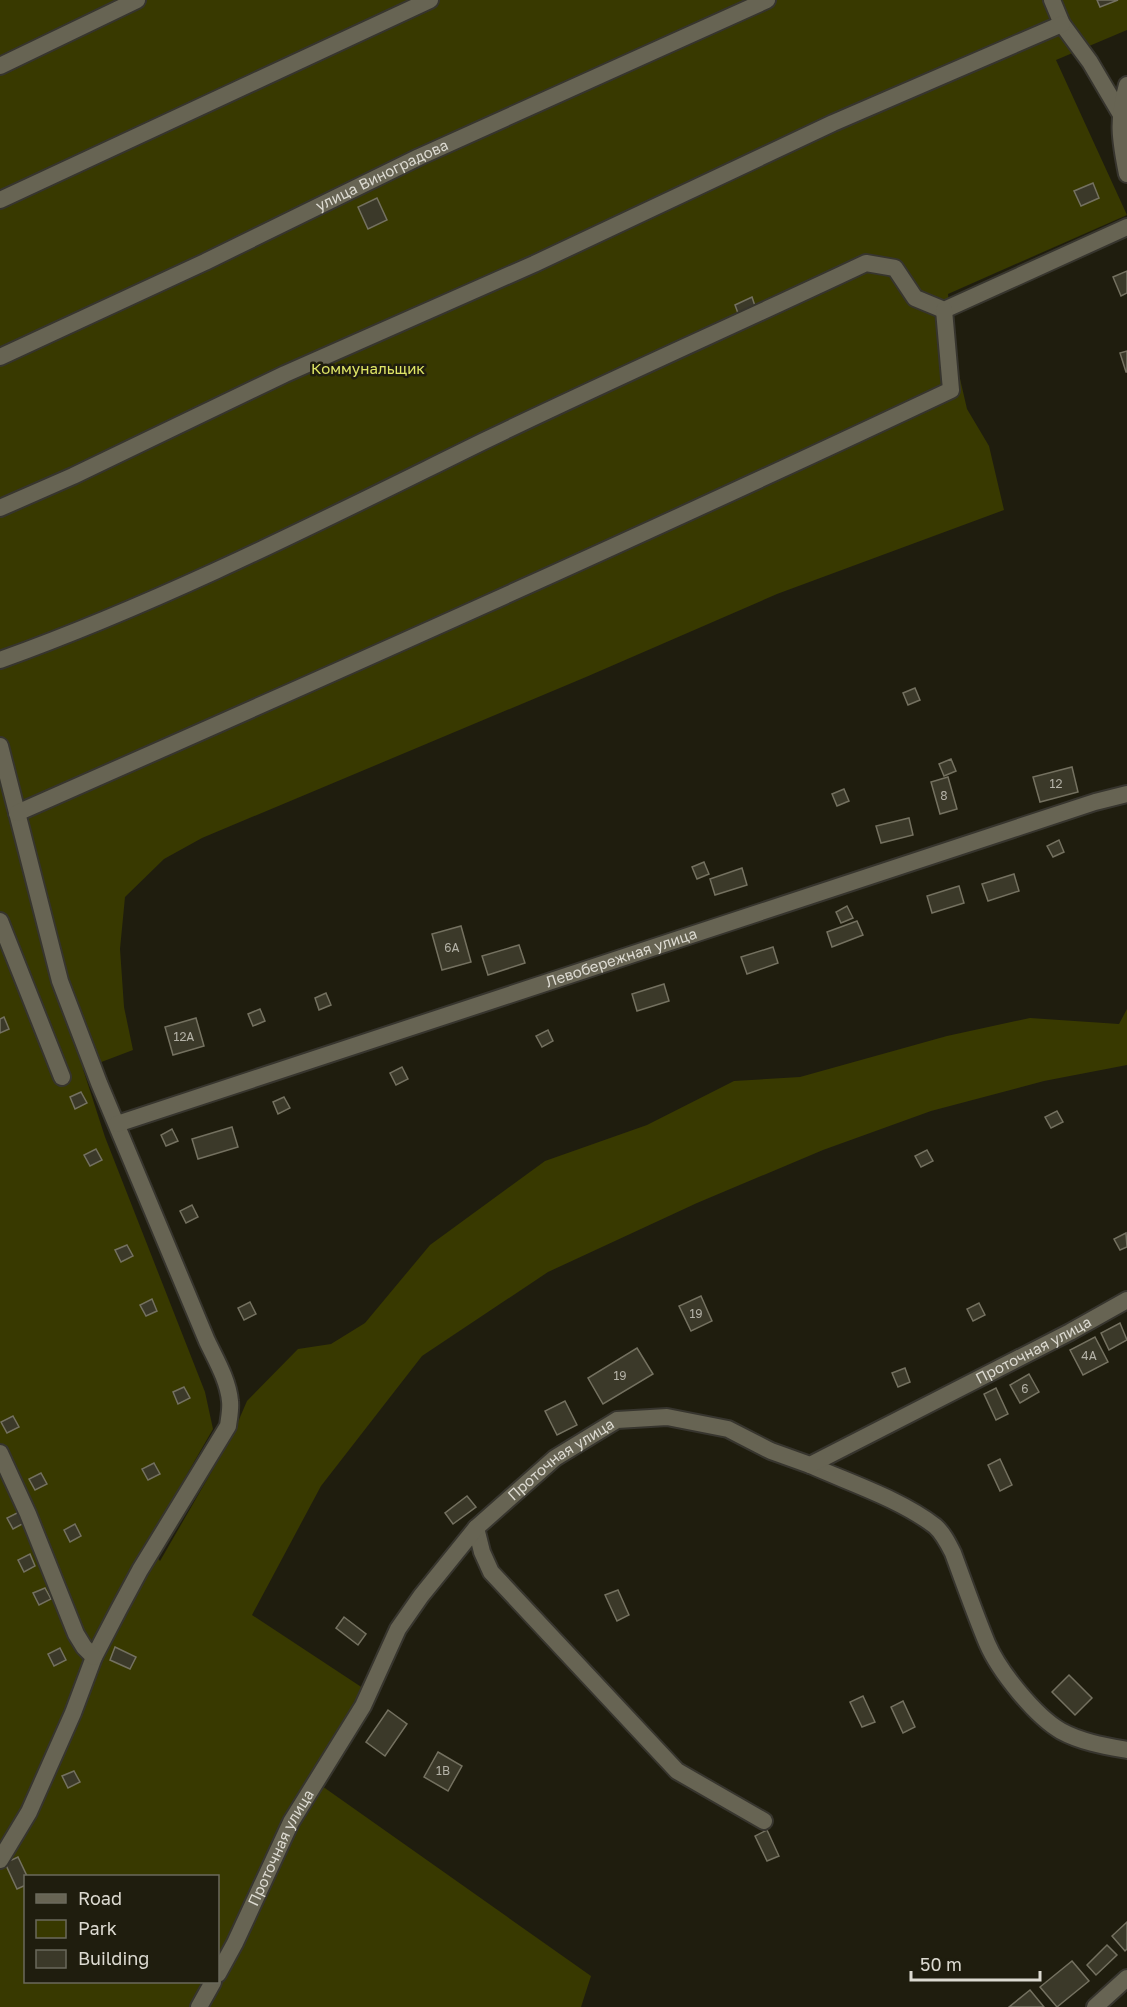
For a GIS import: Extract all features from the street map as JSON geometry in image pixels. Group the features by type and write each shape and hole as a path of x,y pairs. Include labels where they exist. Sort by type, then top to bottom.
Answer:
{"street":[{"path":"0,66 137,0"},
{"path":"0,200 430,0"},
{"name":"улица Виноградова","path":"0,357 195,267 419,157 767,0"},
{"path":"1052,0 1062,24 1090,62 1120,114"},
{"path":"0,508 73,476 285,375 534,264 833,123 1062,24"},
{"path":"1127,85 1120,114 1120,141 1127,174"},
{"path":"0,660 55,640 281,542 486,440 866,263 895,268 915,298 944,310 1127,227"},
{"path":"18,813 428,632 951,390 944,310"},
{"path":"0,746 60,981 117,1124 219,1365 231,1403 228,1426 140,1570 94,1657 73,1713 29,1812 0,1860"},
{"name":"Левобережная улица","path":"117,1124 1127,794"},
{"path":"0,921 62,1077"},
{"name":"Проточная улица","path":"219,1972 235,1943 291,1822 363,1706 398,1629 421,1596 476,1528 555,1458 617,1420 667,1418 728,1429 771,1451 810,1466 1070,1332 1127,1300"},
{"path":"0,1453 28,1514 76,1634 94,1657"},
{"path":"810,1466 908,1509 936,1527 946,1539 953,1553 988,1646 1037,1714 1061,1731 1089,1742 1127,1750"},
{"path":"476,1528 482,1552 491,1572 677,1771 764,1821"},
{"path":"1095,2007 1127,1978"},
{"path":"199,2007 212,1983"}],"green space":[{"name":"Коммунальщик","path":"0,0 1127,0 1127,30 1056,60 1127,215 948,294 958,370 967,409 989,446 1004,510 777,594 202,838 164,859 125,897 120,949 124,1007 133,1050 83,1069 105,1137 205,1392 213,1429 147,1544 160,1561 231,1438 247,1401 298,1349 331,1344 365,1323 430,1245 545,1161 647,1125 734,1081 800,1077 947,1036 1030,1018 1119,1024 1127,1009 1127,1065 1044,1081 931,1111 823,1150 697,1203 548,1272 422,1356 321,1486 252,1615 375,1696 322,1786 591,1976 581,2007 0,2007"}],"building":[{"path":"1097,0 1118,0 1100,7"},
{"path":"1093,183 1099,198 1081,206 1074,191"},
{"path":"377,198 387,220 368,229 358,207"},
{"path":"1127,271 1127,293 1121,296 1113,277"},
{"path":"752,297 756,309 739,316 735,305"},
{"path":"1127,351 1127,372 1126,372 1120,353"},
{"path":"915,688 920,700 908,705 903,693"},
{"path":"951,759 956,771 944,776 939,764"},
{"path":"1072,767 1078,792 1040,802 1033,777"},
{"path":"948,777 957,809 940,814 931,782"},
{"path":"844,789 849,801 837,806 832,794"},
{"path":"909,818 913,835 881,843 876,826"},
{"path":"1059,840 1064,852 1053,857 1047,846"},
{"path":"704,862 709,874 697,879 692,867"},
{"path":"742,868 747,885 715,895 710,879"},
{"path":"1014,874 1019,891 988,901 982,884"},
{"path":"959,886 964,903 932,913 927,896"},
{"path":"847,906 853,918 841,923 836,912"},
{"path":"857,921 863,935 832,947 827,932"},
{"path":"461,926 471,962 442,970 432,934"},
{"path":"519,945 525,963 488,975 482,956"},
{"path":"773,947 778,963 747,974 741,957"},
{"path":"664,984 669,1001 637,1011 632,994"},
{"path":"326,993 331,1005 319,1010 315,998"},
{"path":"260,1009 265,1021 253,1026 248,1014"},
{"path":"4,1017 9,1029 0,1033 0,1019"},
{"path":"196,1018 204,1046 173,1055 165,1027"},
{"path":"548,1030 553,1041 542,1047 536,1036"},
{"path":"402,1067 408,1079 396,1085 390,1073"},
{"path":"81,1092 87,1103 75,1109 70,1097"},
{"path":"284,1097 290,1108 278,1114 273,1102"},
{"path":"1057,1111 1063,1122 1051,1128 1045,1117"},
{"path":"232,1127 238,1147 198,1159 192,1139"},
{"path":"172,1129 178,1141 166,1146 161,1135"},
{"path":"96,1149 102,1160 90,1166 84,1155"},
{"path":"927,1150 933,1161 921,1167 915,1156"},
{"path":"192,1205 198,1217 186,1223 180,1211"},
{"path":"1126,1233 1127,1247 1120,1250 1114,1239"},
{"path":"127,1245 133,1256 121,1262 115,1250"},
{"path":"701,1296 712,1321 691,1331 679,1306"},
{"path":"152,1299 157,1311 146,1316 140,1305"},
{"path":"250,1302 256,1314 244,1320 238,1308"},
{"path":"979,1303 985,1315 973,1321 967,1309"},
{"path":"1120,1323 1127,1340 1109,1350 1101,1333"},
{"path":"1095,1337 1108,1362 1083,1375 1070,1350"},
{"path":"637,1348 653,1374 603,1404 588,1378"},
{"path":"905,1368 910,1382 898,1387 892,1373"},
{"path":"1029,1374 1039,1392 1020,1403 1010,1385"},
{"path":"184,1387 190,1398 178,1404 173,1392"},
{"path":"996,1388 1008,1414 996,1420 984,1394"},
{"path":"565,1401 577,1425 557,1435 545,1411"},
{"path":"13,1416 19,1427 7,1433 1,1422"},
{"path":"1000,1459 1012,1485 1000,1491 988,1465"},
{"path":"154,1463 160,1474 148,1480 142,1469"},
{"path":"41,1473 47,1484 35,1490 29,1479"},
{"path":"467,1496 476,1507 453,1524 445,1513"},
{"path":"19,1512 24,1523 13,1529 7,1518"},
{"path":"75,1524 81,1536 70,1542 64,1530"},
{"path":"30,1554 35,1566 24,1572 18,1560"},
{"path":"45,1588 51,1599 39,1605 33,1593"},
{"path":"618,1590 629,1615 617,1621 605,1595"},
{"path":"344,1617 366,1634 358,1645 336,1628"},
{"path":"115,1647 136,1657 130,1669 110,1660"},
{"path":"60,1648 66,1660 54,1666 48,1654"},
{"path":"1069,1675 1092,1698 1075,1715 1052,1692"},
{"path":"863,1696 875,1722 862,1727 850,1702"},
{"path":"903,1701 915,1727 903,1733 891,1707"},
{"path":"388,1710 407,1724 385,1756 366,1742"},
{"path":"438,1752 462,1766 448,1791 424,1777"},
{"path":"74,1771 80,1782 68,1788 62,1776"},
{"path":"767,1830 779,1856 767,1861 755,1836"},
{"path":"18,1857 27,1875 24,1875 24,1886 17,1889 5,1863"},
{"path":"1127,1922 1127,1949 1125,1951 1112,1936"},
{"path":"1107,1945 1117,1955 1096,1975 1087,1965"},
{"path":"1072,1961 1089,1981 1057,2007 1040,1987"},
{"path":"1030,1990 1044,2007 1009,2007"}]}
